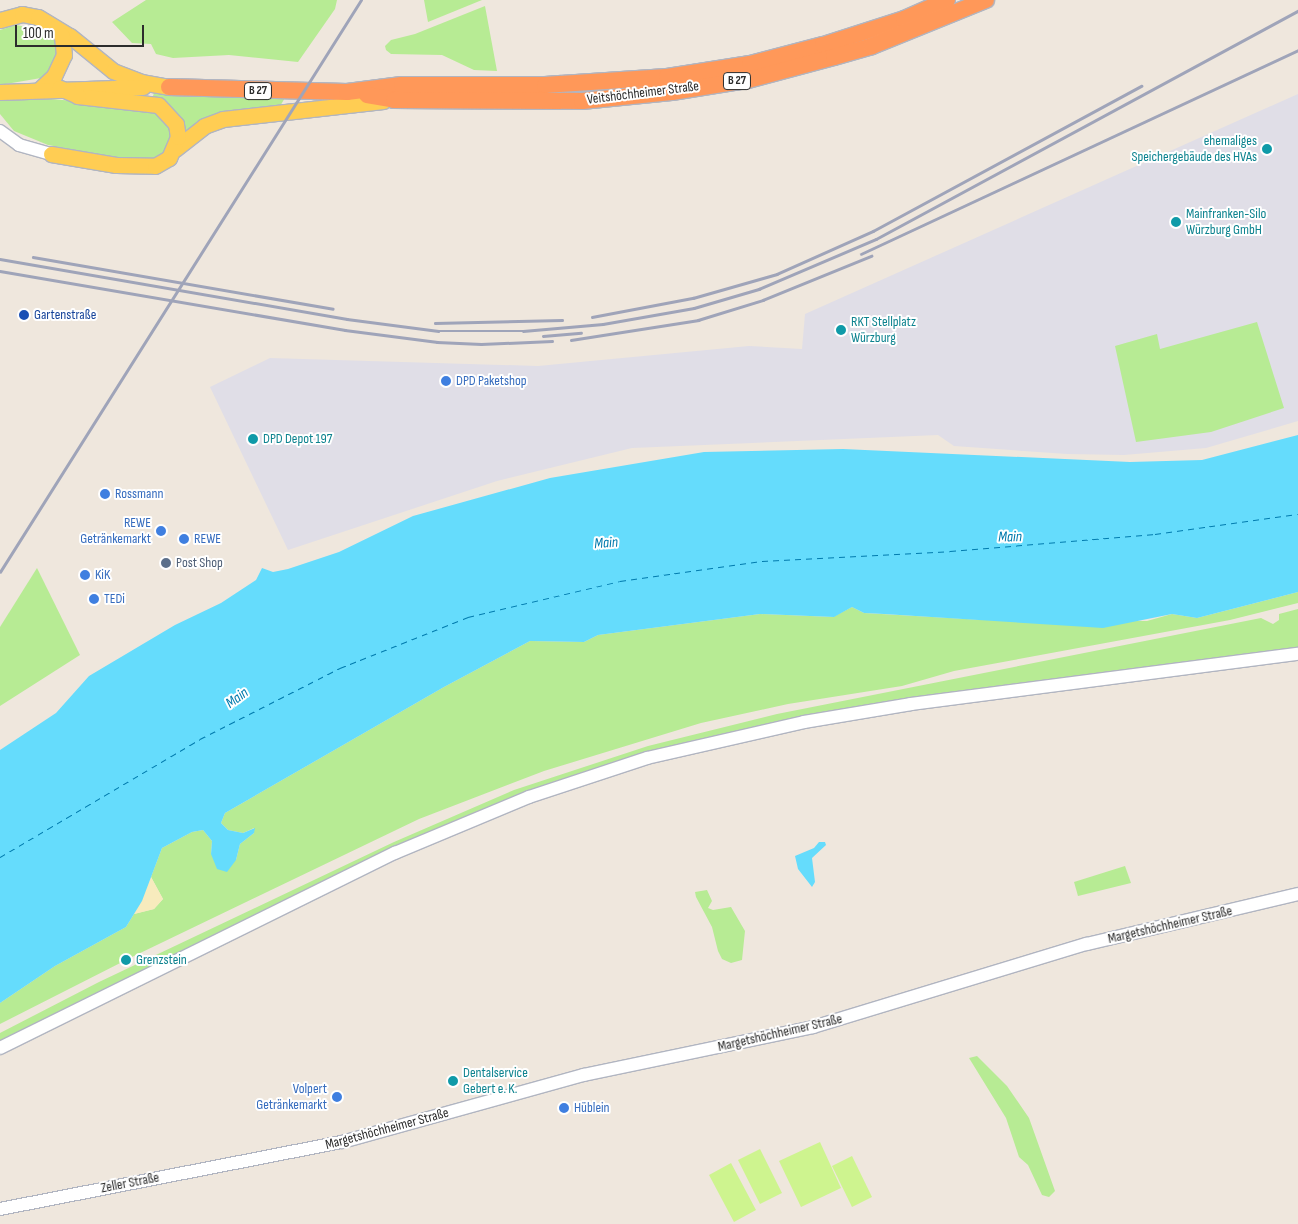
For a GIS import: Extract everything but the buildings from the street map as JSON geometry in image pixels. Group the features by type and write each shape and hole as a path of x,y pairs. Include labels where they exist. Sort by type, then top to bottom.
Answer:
{"highway":[{"name":"Veitshöchheimer Straße","path":"347,92 402,85 606,83 703,72 823,45 904,19 947,0"},
{"name":"Veitshöchheimer Straße","path":"169,87 347,92 394,100 582,101 748,80 872,46 986,0"}],"main road":[{"path":"0,20 22,14 52,25 113,71 141,82 169,87"},
{"path":"40,89 54,76 64,56 62,36 52,25"},
{"name":"B 27","path":"0,92 60,88 169,87"},
{"path":"60,88 78,96 158,105 176,124 178,137 175,149"},
{"path":"51,154 140,167 155,166 169,158 175,149 204,126 223,119 394,100"}],"street":[{"path":"0,131 19,145 51,154"},
{"path":"0,1048 395,853 529,797 647,758 804,722 911,704 1298,654"},
{"name":"Margetshöchheimer Straße","path":"260,1158 342,1142 584,1075 813,1027 1087,944 1298,894"},
{"name":"Zeller Straße","path":"0,1209 260,1158"}],"shaded area":[{"path":"1298,94 1298,421 1206,448 1124,455 1067,454 954,446 938,435 632,448 497,481 288,550 210,387 270,358 538,366 749,346 802,349 805,314"}],"green space":[{"path":"146,0 337,0 335,9 298,62 229,55 173,58 156,54 151,44 132,43 112,22"},
{"path":"424,0 482,0 428,22"},
{"path":"485,6 497,71 474,70 442,55 391,54 386,50 385,46 391,40 415,34"},
{"path":"16,25 48,31 55,36 58,52 54,67 41,78 0,85 0,30"},
{"path":"154,93 286,96 279,108 187,134 152,99"},
{"path":"26,97 148,107 171,125 172,142 160,157 141,162 48,145 14,131 0,114 0,100"},
{"path":"1257,322 1284,408 1211,432 1136,442 1115,346 1157,334 1160,349"},
{"path":"37,568 80,655 0,706 0,627"},
{"path":"1298,592 1298,603 1230,620 954,671 902,686 788,704 701,723 544,771 419,819 134,956 0,1024 0,1003 55,966 126,927 134,914 154,909 163,899 151,877 162,848 192,832 203,830 212,841 211,854 236,860 240,844 254,833 254,828 243,833 228,830 221,823 225,813 444,687 530,641 584,642 598,635 760,614 833,617 852,607 864,613 983,620 1147,621 1172,614 1197,618"},
{"path":"1298,609 1298,649 814,714 692,741 582,773 489,807 366,861 0,1042 0,1033 99,982 394,842 514,790 648,746 777,714 1261,618 1273,624 1279,620 1279,614"},
{"path":"1125,866 1131,883 1078,896 1074,882"},
{"path":"707,890 712,901 708,908 713,910 731,907 745,931 742,960 731,963 722,959 718,951 712,927 695,892"},
{"path":"977,1056 1007,1086 1029,1118 1055,1191 1049,1197 1042,1195 1028,1165 1019,1157 1006,1118 969,1058"},
{"path":"820,1142 841,1188 801,1207 779,1161"},
{"path":"760,1149 782,1193 760,1204 738,1160"},
{"path":"852,1156 872,1197 852,1207 832,1166"},
{"path":"731,1163 756,1210 734,1222 709,1175"}],"sand":[{"path":"151,877 163,899 154,909 134,914"}],"water":[{"name":"Main","path":"1298,435 1298,592 1197,618 1172,614 1103,628 864,613 852,607 834,617 760,614 598,635 584,642 530,641 444,687 225,813 221,823 228,830 243,833 255,828 254,833 240,844 236,860 227,872 217,869 211,854 212,841 203,830 192,832 162,848 142,901 126,927 55,966 0,1003 0,750 56,713 89,676 175,625 221,603 256,580 262,568 273,572 288,569 339,552 413,516 550,478 704,452 843,449 1130,462 1202,460"},
{"path":"819,842 825,842 826,845 812,858 815,882 812,887 798,869 795,856 814,848"}],"ferry route":[{"path":"0,857 200,739 340,668 468,617 620,581 762,561 950,551 1155,534 1298,514"}],"railway":[{"path":"0,572 361,0"},
{"path":"0,259 347,319 438,331 523,331 603,324 694,308 759,289 876,239 1298,11"},
{"path":"861,254 1298,50"},
{"path":"592,317 693,298 777,274 873,231 1141,86"},
{"path":"571,340 698,320 763,300 871,256"},
{"path":"33,257 333,309"},
{"path":"0,271 345,330 437,342 481,344 552,341"},
{"path":"435,323 562,320"},
{"path":"543,336 581,333"}],"place":[{"name":"ehemaliges Speichergebäude des HVAs","path":"1267,149"},
{"name":"Mainfranken-Silo Würzburg GmbH","path":"1176,222"},
{"name":"Gartenstraße","path":"24,315"},
{"name":"RKT Stellplatz Würzburg","path":"841,330"},
{"name":"DPD Paketshop","path":"446,381"},
{"name":"DPD Depot 197","path":"253,439"},
{"name":"Rossmann","path":"105,494"},
{"name":"REWE Getränkemarkt","path":"161,531"},
{"name":"REWE","path":"184,539"},
{"name":"Post Shop","path":"166,563"},
{"name":"KiK","path":"85,575"},
{"name":"TEDi","path":"94,599"},
{"name":"Grenzstein","path":"126,960"},
{"name":"Dentalservice Gebert e. K.","path":"453,1081"},
{"name":"Volpert Getränkemarkt","path":"337,1097"},
{"name":"Hüblein","path":"564,1108"}]}
